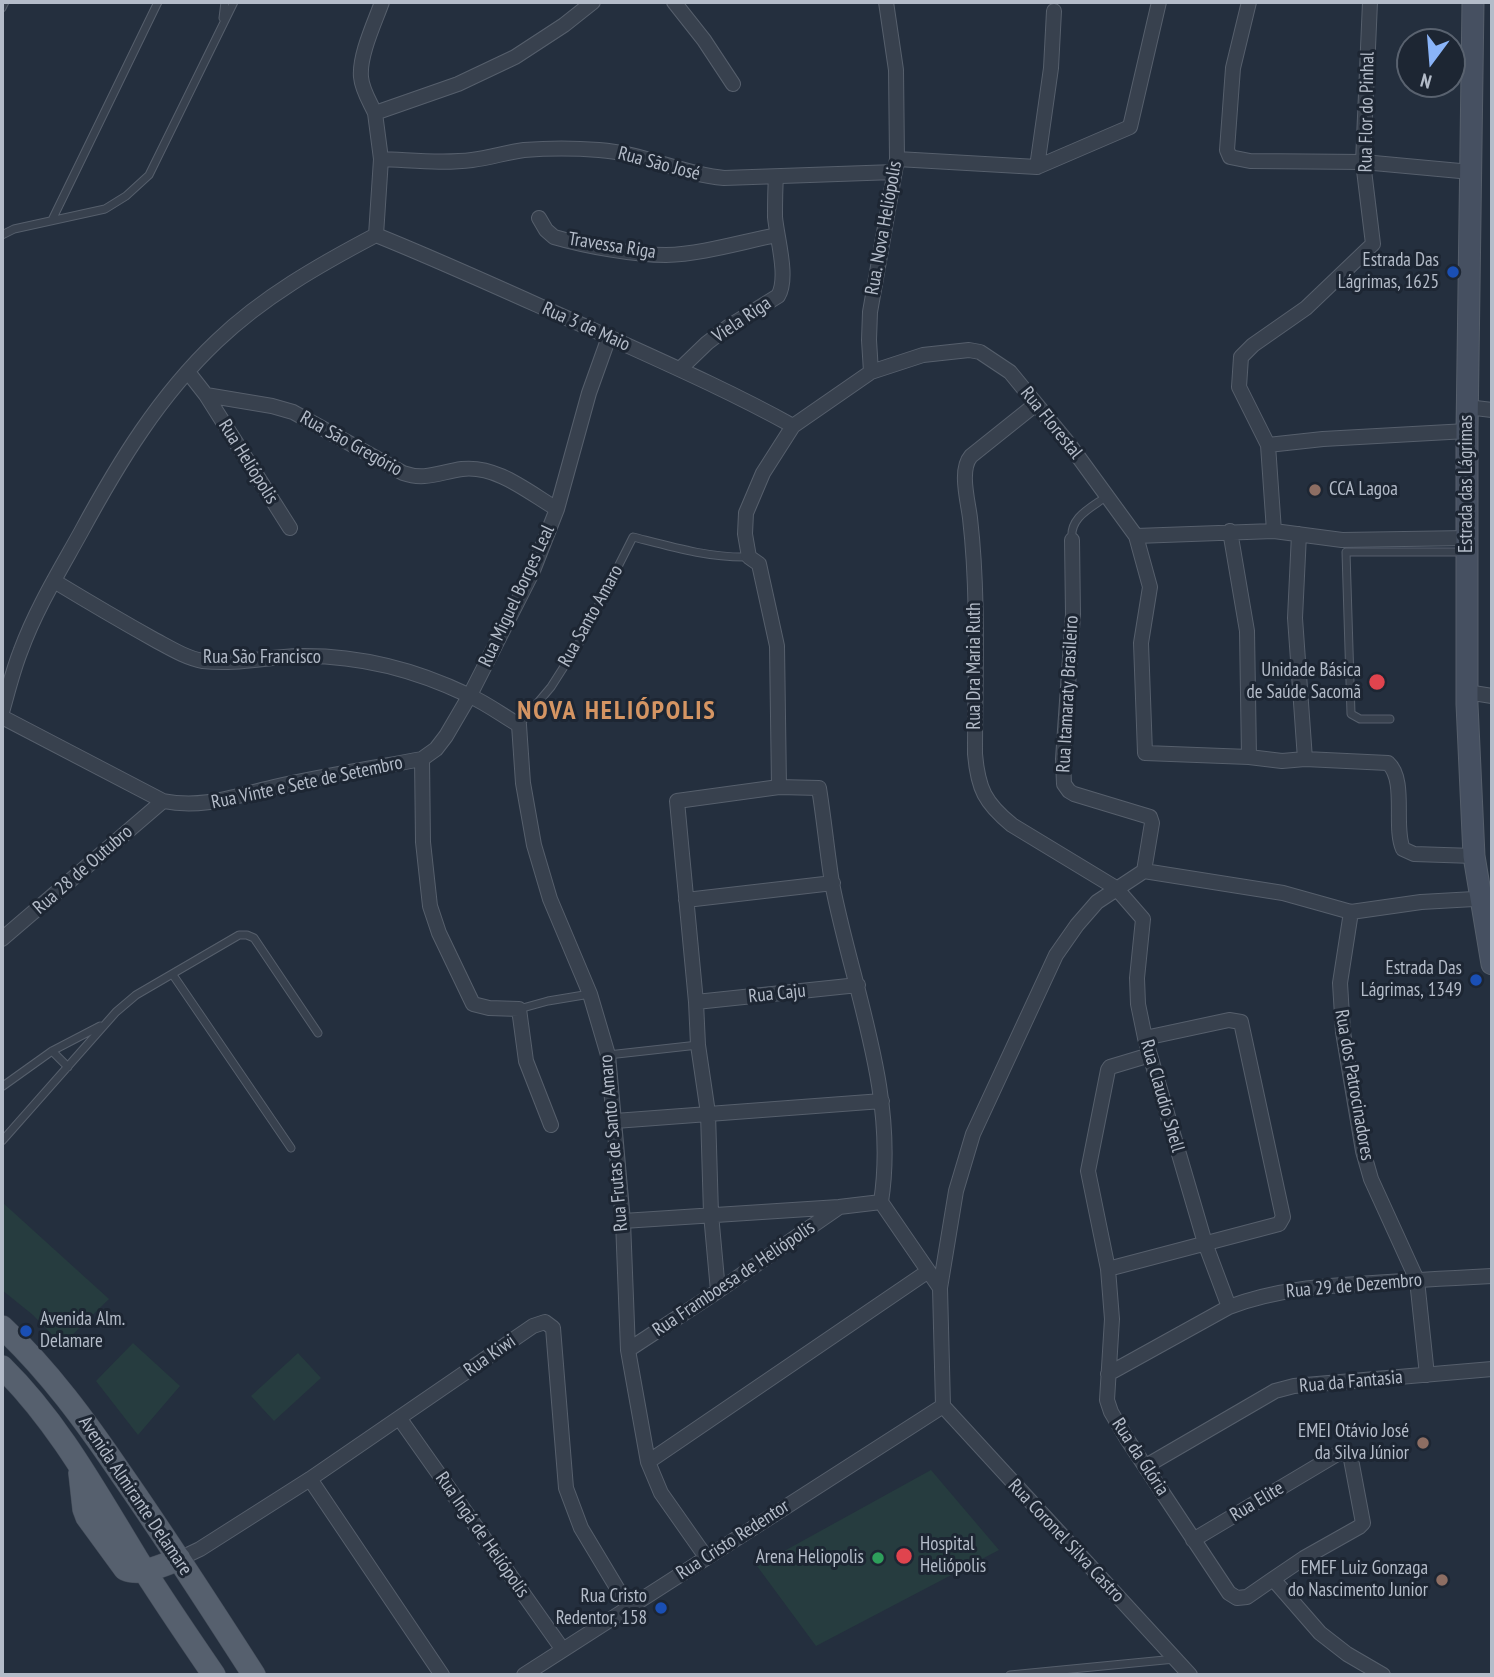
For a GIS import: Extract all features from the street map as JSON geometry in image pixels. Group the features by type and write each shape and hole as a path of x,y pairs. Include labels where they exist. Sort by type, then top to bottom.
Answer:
{"main road":[{"name":"Estrada das Lágrimas","path":"1473,2 1467,407 1467,692 1474,856 1487,898 1492,964"},
{"name":"Avenida Almirante Delamare","path":"2,1327 63,1391 179,1559 254,1675"},
{"name":"Avenida Almirante Delamare","path":"2,1367 41,1410 78,1463 84,1509 99,1535 124,1569 132,1572 144,1570 214,1675"},
{"path":"144,1570 179,1559"}],"street":[{"path":"2,712 21,649 54,581 115,470 141,430 188,372 218,341 301,277 376,235 381,159 375,113 363,90 361,71 369,37 382,2"},
{"path":"375,113 458,84 515,57 593,2"},
{"path":"674,2 704,40 733,84"},
{"name":"Rua. Nova Heliópolis","path":"871,372 870,312 896,165 895,70 886,2"},
{"path":"1037,167 1130,127 1159,2"},
{"path":"1249,2 1233,68 1228,154 1233,159 1363,162 1471,172"},
{"name":"Rua Flor do Pinhal","path":"1274,531 1268,444 1239,387 1241,357 1306,308 1373,244 1363,162 1370,2"},
{"path":"1037,167 1051,68 1054,11"},
{"name":"Rua São José","path":"381,159 442,162 472,160 523,150 601,150 653,159 702,176 724,178 776,177 896,165 1037,167"},
{"name":"Viela Riga","path":"680,369 707,343 778,296 781,291 783,275 777,236 776,177"},
{"name":"Travessa Riga","path":"540,218 546,230 554,237 645,254 689,252 777,236"},
{"name":"Rua 3 de Maio","path":"376,235 680,369 793,426"},
{"name":"Rua Miguel Borges Leal","path":"422,759 436,749 446,736 532,573 557,509 589,393 609,337"},
{"name":"Rua Florestal","path":"779,787 777,646 744,534 746,513 763,473 793,426 871,372 923,355 969,350 980,352 1010,372 1108,496 1136,536 1150,587 1141,643 1144,752 1249,757"},
{"path":"188,372 206,395"},
{"name":"Rua São Gregório","path":"206,395 293,412 416,478 427,478 462,469 481,469 499,474 557,509"},
{"name":"Rua Heliópolis","path":"206,395 290,528"},
{"name":"Rua Dra Maria Ruth","path":"1036,404 971,456 966,468 976,565 977,775 982,794 997,813 1012,825 1116,888"},
{"path":"1467,407 1492,410"},
{"path":"1268,444 1467,430"},
{"path":"1230,531 1247,631 1249,757 1282,761 1305,759 1388,763 1395,773 1403,849 1414,854 1474,856"},
{"path":"1136,536 1274,531 1342,540 1467,545"},
{"path":"1299,534 1295,618 1305,759"},
{"name":"Rua Itamaraty Brasileiro","path":"1072,540 1073,614 1063,759 1064,784 1074,794 1150,817 1152,823 1144,871"},
{"name":"Rua São Francisco","path":"54,581 186,656 203,661 299,656 336,658 421,674 470,695 519,724"},
{"path":"1467,692 1492,696"},
{"name":"Rua Vinte e Sete de Setembro","path":"2,717 163,801 182,804 216,802 274,787 422,759"},
{"name":"Rua Frutas de Santo Amaro","path":"519,724 523,782 534,845 551,899 590,994 608,1055 623,1220 628,1350"},
{"path":"422,759 426,881 430,906 439,933 473,1004 489,1008 519,1009 528,1069 551,1125"},
{"path":"718,1292 710,1214 708,1113 698,1045 677,801 779,787 819,788 832,883 858,985 881,1101 884,1177 881,1202 940,1288"},
{"name":"Rua 28 de Outubro","path":"2,939 163,801"},
{"path":"943,1406 940,1288 956,1192 973,1134 1056,955 1097,902 1144,871 1283,893 1351,912 1421,902 1487,898"},
{"path":"686,900 832,883"},
{"name":"Rua Claudio Shell","path":"1116,888 1143,919 1138,1004 1145,1038 1205,1243 1229,1307"},
{"name":"Rua dos Patrocinadores","path":"1351,912 1340,983 1340,1007 1363,1151 1371,1179 1417,1280 1427,1375"},
{"name":"Rua Caju","path":"696,1002 858,985"},
{"path":"1108,1269 1279,1224 1283,1217 1242,1025 1238,1021 1229,1020 1145,1038"},
{"name":"Rua da Glória","path":"1150,1055 1110,1067 1108,1070 1089,1160 1089,1181 1108,1269 1111,1319 1107,1400 1127,1440 1233,1597 1247,1597 1273,1579"},
{"path":"615,1121 881,1101"},
{"path":"623,1220 881,1202"},
{"name":"Rua Framboesa de Heliópolis","path":"628,1350 718,1292 839,1207"},
{"path":"706,1557 661,1493 648,1462 927,1272"},
{"name":"Rua 29 de Dezembro","path":"1108,1374 1229,1307 1248,1300 1290,1290 1492,1276"},
{"name":"Rua Kiwi","path":"179,1559 200,1549 310,1479 533,1326 549,1323 553,1328 566,1488 581,1528 629,1608"},
{"name":"Rua da Fantasia","path":"1146,1465 1275,1391 1294,1386 1492,1369"},
{"name":"Rua Coronel Silva Castro","path":"943,1406 1190,1675"},
{"name":"Rua Ingá de Heliópolis","path":"400,1419 563,1650"},
{"name":"Rua Elite","path":"1194,1540 1339,1453 1350,1454 1363,1523 1273,1579"},
{"path":"310,1479 442,1675"},
{"name":"Rua Cristo Redentor","path":"524,1675 706,1557"},
{"path":"1273,1579 1320,1633 1347,1654 1383,1675"}],"lane":[{"path":"2,8 5,2"},
{"path":"52,220 158,2"},
{"path":"223,23 225,2"},
{"path":"2,235 14,229 105,209 126,196 149,175 234,2"},
{"path":"1072,540 1071,531 1076,519 1108,496"},
{"name":"Rua Santo Amaro","path":"519,724 551,687 581,640 634,537 692,552 754,561"},
{"path":"1390,719 1360,719 1352,714 1346,552 1467,545"},
{"path":"2,1142 106,1023 136,995 239,935 254,938 318,1033"},
{"path":"173,975 291,1148"},
{"path":"519,1009 590,994"},
{"path":"3,1086 52,1051 106,1023"},
{"path":"608,1055 698,1045"},
{"path":"52,1051 68,1068"},
{"path":"628,1350 648,1462"},
{"path":"706,1557 943,1406"},
{"path":"1010,1675 1176,1659"}],"green space":[{"path":"2,1202 109,1299 62,1345 33,1315 2,1290"},
{"path":"133,1343 180,1386 138,1435 96,1381"},
{"path":"298,1353 321,1378 274,1421 251,1396"},
{"name":"Arena Heliopolis","path":"931,1470 999,1550 816,1646 757,1566"}],"place":[{"name":"Estrada Das Lágrimas, 1625","path":"1453,272"},
{"name":"CCA Lagoa","path":"1315,490"},
{"name":"Unidade Básica de Saúde Sacomã","path":"1377,682"},
{"name":"Estrada Das Lágrimas, 1349","path":"1476,980"},
{"name":"Avenida Alm. Delamare","path":"26,1331"},
{"name":"EMEI Otávio José da Silva Júnior","path":"1423,1443"},
{"name":"Hospital Heliópolis","path":"904,1556"},
{"name":"Arena Heliopolis","path":"878,1558"},
{"name":"EMEF Luiz Gonzaga do Nascimento Junior","path":"1442,1580"},
{"name":"Rua Cristo Redentor, 158","path":"661,1608"}],"district":[{"name":"NOVA HELIÓPOLIS","path":"617,712"}]}
